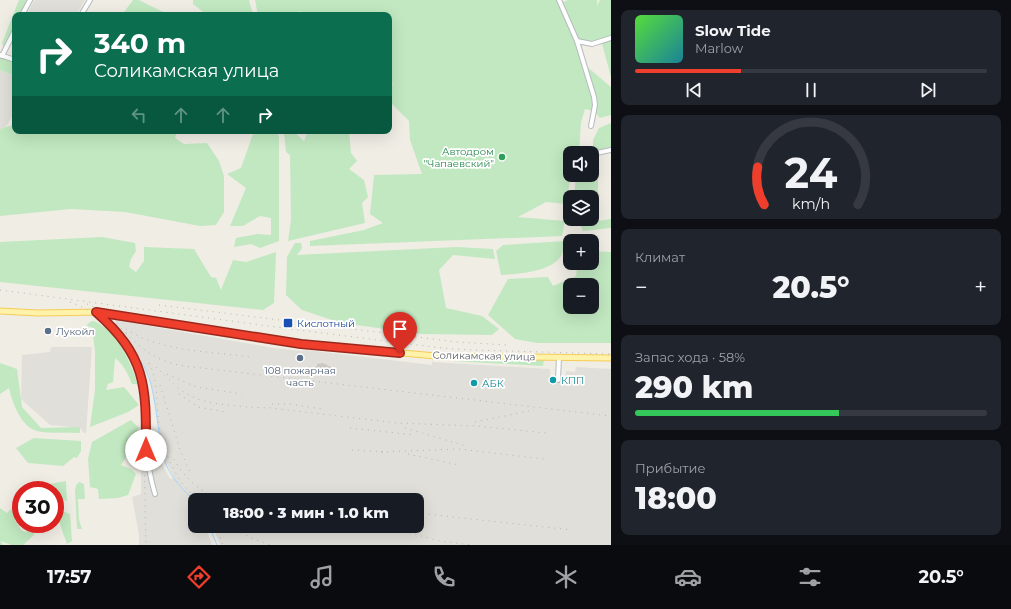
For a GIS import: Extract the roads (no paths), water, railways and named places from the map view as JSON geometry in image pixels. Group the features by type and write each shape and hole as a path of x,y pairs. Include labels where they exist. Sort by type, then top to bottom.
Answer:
{"main road":[{"name":"Соликамская улица","path":"0,311 38,313 96,312 232,334 332,348 464,358 559,356 611,358"}],"street":[{"path":"24,12 30,0"},
{"path":"83,12 90,0"},
{"path":"559,0 577,41 594,97 595,105 591,126"},
{"path":"12,35 1,55 12,59"},
{"path":"577,41 592,44 611,38"},
{"path":"599,153 611,150"},
{"path":"96,312 125,341 132,352 140,371 146,402 148,466 155,494"},
{"path":"558,380 559,356"}],"waterway":[{"path":"141,362 147,372 151,384 160,439 166,464 175,480 188,495"},
{"path":"212,533 217,545"}],"railway":[{"path":"0,290 442,348 611,354"},
{"path":"70,302 97,316 108,326 127,350 139,378 144,416 146,545"},
{"path":"87,304 110,318 129,337"},
{"path":"159,305 457,342 507,345"},
{"path":"126,329 140,337 170,346 202,352 250,357"},
{"path":"126,333 145,350 159,359 184,366 611,416"},
{"path":"149,363 155,382 159,426 165,450 175,472 190,493"},
{"path":"156,367 180,390 197,399 212,403 271,408 397,423 476,426 547,433"},
{"path":"167,374 196,387 242,394"},
{"path":"160,385 180,450 190,472"},
{"path":"179,394 198,407 226,412"},
{"path":"272,404 289,404 322,409"},
{"path":"475,422 534,410"},
{"path":"350,428 415,435"},
{"path":"405,428 466,446"},
{"path":"381,452 459,449 544,459"},
{"path":"352,450 386,452"},
{"path":"408,454 459,465"},
{"path":"174,459 188,478 207,493"},
{"path":"424,514 572,530"},
{"path":"219,533 223,545"},
{"path":"242,533 270,545"},
{"path":"410,533 440,541 472,545"}],"place":[{"name":"Автодром \"Чапаевский\"","path":"502,157"},
{"name":"Кислотный","path":"288,323"},
{"name":"Лукойл","path":"48,331"},
{"name":"108 пожарная часть","path":"300,358"},
{"name":"КПП","path":"553,380"},
{"name":"АБК","path":"474,383"}]}
